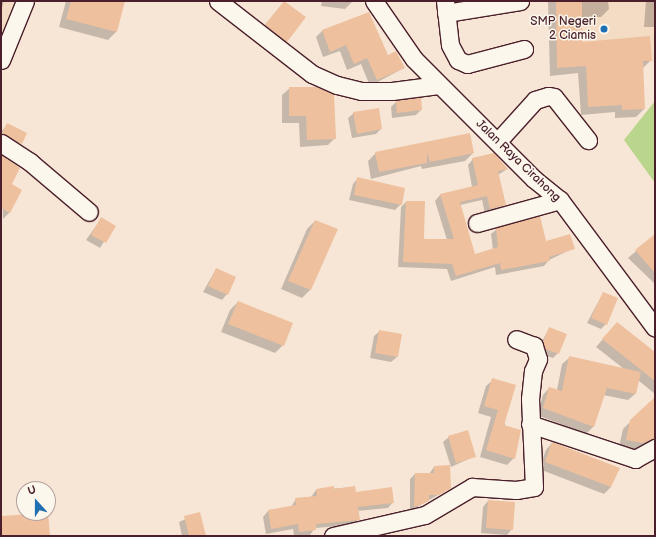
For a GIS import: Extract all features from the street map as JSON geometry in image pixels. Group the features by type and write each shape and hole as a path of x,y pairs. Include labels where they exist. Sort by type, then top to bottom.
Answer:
{"street":[{"path":"1,60 25,1"},
{"path":"218,1 312,74 337,84 361,91 392,91 439,85"},
{"name":"Jalan Raya Cirahong","path":"374,1 396,36 439,85 560,200 655,328"},
{"path":"520,1 445,7 450,45 458,60 467,64 524,49"},
{"path":"498,141 535,100 548,96 554,98 588,140"},
{"path":"1,143 30,162 88,212"},
{"path":"477,223 560,200"},
{"path":"333,536 425,515 472,487 516,490 534,487 530,424 533,371 538,359 534,346 516,339"},
{"path":"530,424 635,459 655,448"}],"shaded area":[{"path":"1,1 24,1 1,69"},
{"name":"SMP Negeri 2 Ciamis","path":"556,1 655,1 655,61 557,68"}],"green space":[{"path":"655,101 655,183 624,140"}],"building":[{"path":"71,1 125,1 117,32 66,19"},
{"path":"284,1 306,17 287,42 265,25"},
{"path":"556,1 582,1 582,42 650,36 652,61 643,61 645,109 622,110 622,105 588,107 586,66 557,68"},
{"path":"369,12 388,55 396,51 405,68 377,80 367,58 354,64 346,45 330,52 322,30"},
{"path":"289,87 316,87 334,94 336,139 307,140 306,116 289,116"},
{"path":"421,97 422,110 397,113 396,101"},
{"path":"379,108 382,129 357,134 353,112"},
{"path":"7,123 27,133 22,144 2,133"},
{"path":"470,133 474,153 430,162 427,152 427,163 379,172 375,152"},
{"path":"494,153 508,169 498,171 506,205 490,209 487,196 460,202 475,254 498,247 496,228 540,216 546,241 570,234 575,249 549,257 550,261 501,270 500,263 456,276 452,264 403,262 406,201 425,201 424,239 454,239 440,194 478,185 472,158"},
{"path":"1,155 20,168 12,184 22,190 10,213 1,208"},
{"path":"357,177 405,188 402,205 354,195"},
{"path":"101,217 116,226 106,243 91,235"},
{"path":"315,220 338,229 311,290 288,281"},
{"path":"655,234 655,273 635,250"},
{"path":"216,268 236,277 228,295 208,286"},
{"path":"603,292 618,298 607,325 591,318"},
{"path":"238,301 293,323 284,346 228,324"},
{"path":"617,322 655,352 655,381 602,339"},
{"path":"549,327 567,334 559,354 545,349 543,342"},
{"path":"379,330 402,334 398,357 375,353"},
{"path":"569,356 641,372 636,394 607,388 594,427 543,408 549,387 562,391"},
{"path":"492,378 516,385 504,425 521,430 515,459 486,450 498,410 484,406"},
{"path":"655,397 655,438 643,443 626,440 630,420"},
{"path":"468,430 476,457 456,463 448,436"},
{"path":"552,442 620,468 611,487 545,462"},
{"path":"450,465 451,488 439,495 429,495 429,501 414,507 415,473 434,473 434,466"},
{"path":"334,486 334,489 355,486 356,492 392,487 394,503 358,507 360,520 316,524 316,530 299,532 298,524 271,529 268,510 296,505 295,498 317,496 316,489"},
{"path":"488,500 515,502 513,530 486,528"},
{"path":"200,512 206,536 189,536 184,516"},
{"path":"16,515 16,521 49,521 50,536 1,536 1,516"}],"place":[{"name":"SMP Negeri 2 Ciamis","path":"604,29"}]}
